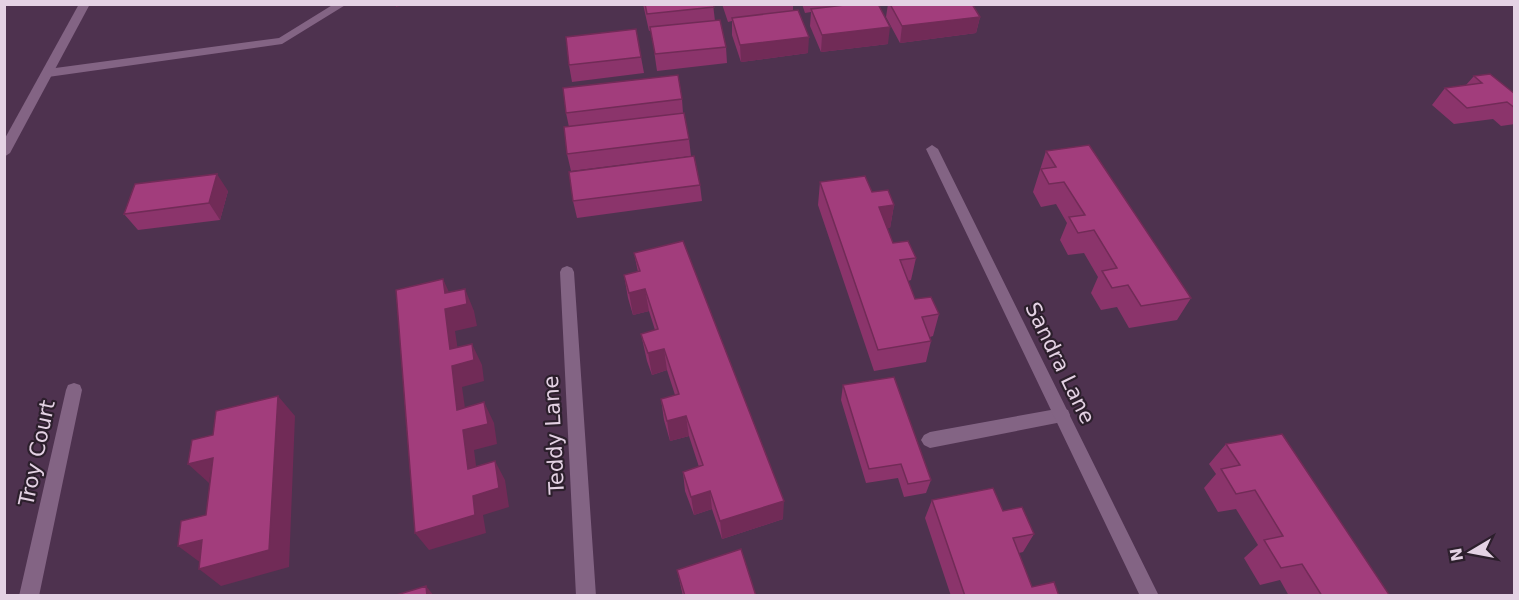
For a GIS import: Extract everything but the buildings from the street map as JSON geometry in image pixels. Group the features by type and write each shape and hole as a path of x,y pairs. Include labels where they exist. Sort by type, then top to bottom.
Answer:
{"street":[{"path":"4,153 85,4"},
{"path":"48,73 282,41 342,4"},
{"name":"Sandra Lane","path":"932,149 1150,596"},
{"name":"Teddy Lane","path":"567,272 586,596"},
{"name":"Troy Court","path":"29,596 74,390"},
{"path":"930,440 1062,415"}]}
